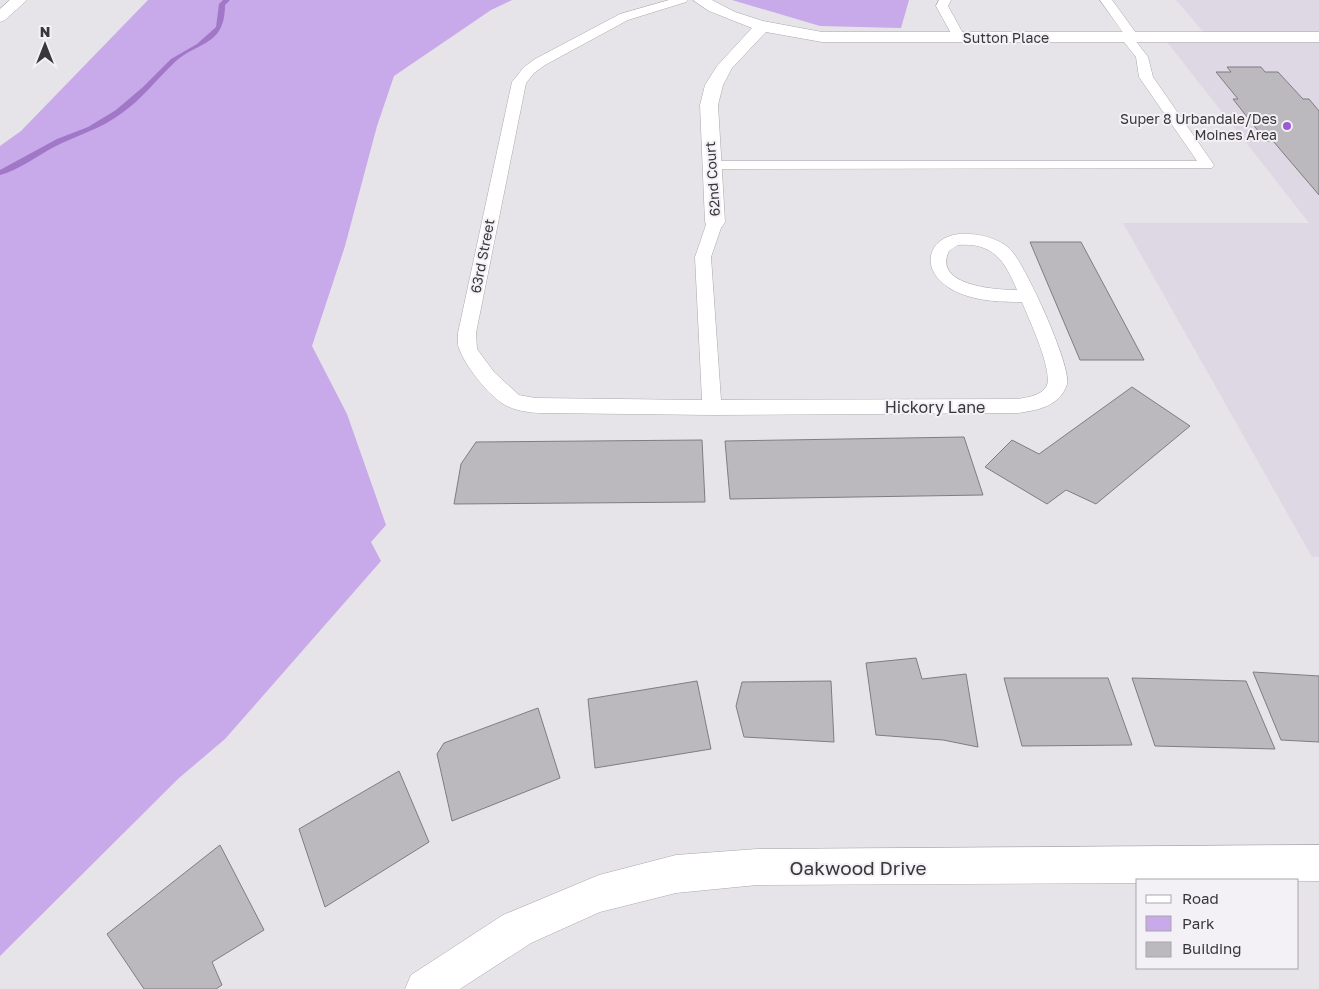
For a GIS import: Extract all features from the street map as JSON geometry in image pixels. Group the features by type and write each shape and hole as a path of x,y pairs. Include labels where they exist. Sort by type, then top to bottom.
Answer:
{"street":[{"path":"0,17 19,0"},
{"name":"Sutton Place","path":"701,0 717,10 763,26 793,33 822,36 1319,37"},
{"name":"62nd Court","path":"715,222 709,105 714,85 725,66 763,26"},
{"name":"Oakwood Drive","path":"425,989 517,929 599,894 676,874 757,867 1319,863"}],"lane":[{"name":"63rd Street","path":"682,0 624,17 540,62 528,70 519,82 467,334 467,348 498,388 513,400 532,406 712,408"},
{"path":"945,0 942,6 959,37"},
{"path":"711,165 1207,165 1146,77 1142,57 1106,0"},
{"name":"62nd Court","path":"712,408 703,257 715,222"},
{"name":"Hickory Lane","path":"712,408 1018,406 1037,403 1053,392 1058,379 1056,366 1013,262 998,247 980,240 964,239 948,242 940,250 938,262 942,273 954,283 996,296 1027,296"}],"shaded area":[{"path":"1176,0 1319,0 1319,557 1312,557 1123,223 1309,223 1163,37 1207,36"}],"green space":[{"path":"148,0 512,0 491,10 394,76 377,126 345,246 312,346 347,414 386,525 371,542 381,561 225,739 179,778 0,956 0,146 21,131"},
{"path":"732,0 909,0 901,28 820,26"}],"building":[{"name":"Super 8 Urbandale/Des Moines Area","path":"1227,67 1261,67 1265,72 1278,72 1303,99 1309,99 1319,111 1319,195 1273,141 1266,141 1233,99 1238,99 1216,72 1231,72"},
{"path":"1030,242 1081,242 1144,360 1080,360"},
{"path":"1132,387 1190,426 1096,504 1066,490 1047,504 985,467 1012,440 1039,454"},
{"path":"964,437 983,495 730,499 725,441"},
{"path":"702,440 705,502 454,504 461,464 476,442"},
{"path":"916,658 922,679 966,674 978,747 943,740 876,735 866,663"},
{"path":"1253,672 1319,676 1319,742 1281,740"},
{"path":"1004,678 1108,678 1132,745 1022,746"},
{"path":"1132,678 1246,681 1275,749 1155,746"},
{"path":"697,681 711,749 595,768 588,699"},
{"path":"831,681 834,742 744,737 736,706 742,682"},
{"path":"538,708 560,778 452,821 437,754 444,743"},
{"path":"399,771 429,842 325,907 299,829"},
{"path":"220,845 264,930 212,962 222,985 216,989 144,989 107,934"}],"waterway":[{"path":"0,173 60,141 91,129 119,112 146,89 173,60 199,45 219,28 222,4 227,0"}],"place":[{"name":"Super 8 Urbandale/Des Moines Area","path":"1287,126"}]}
